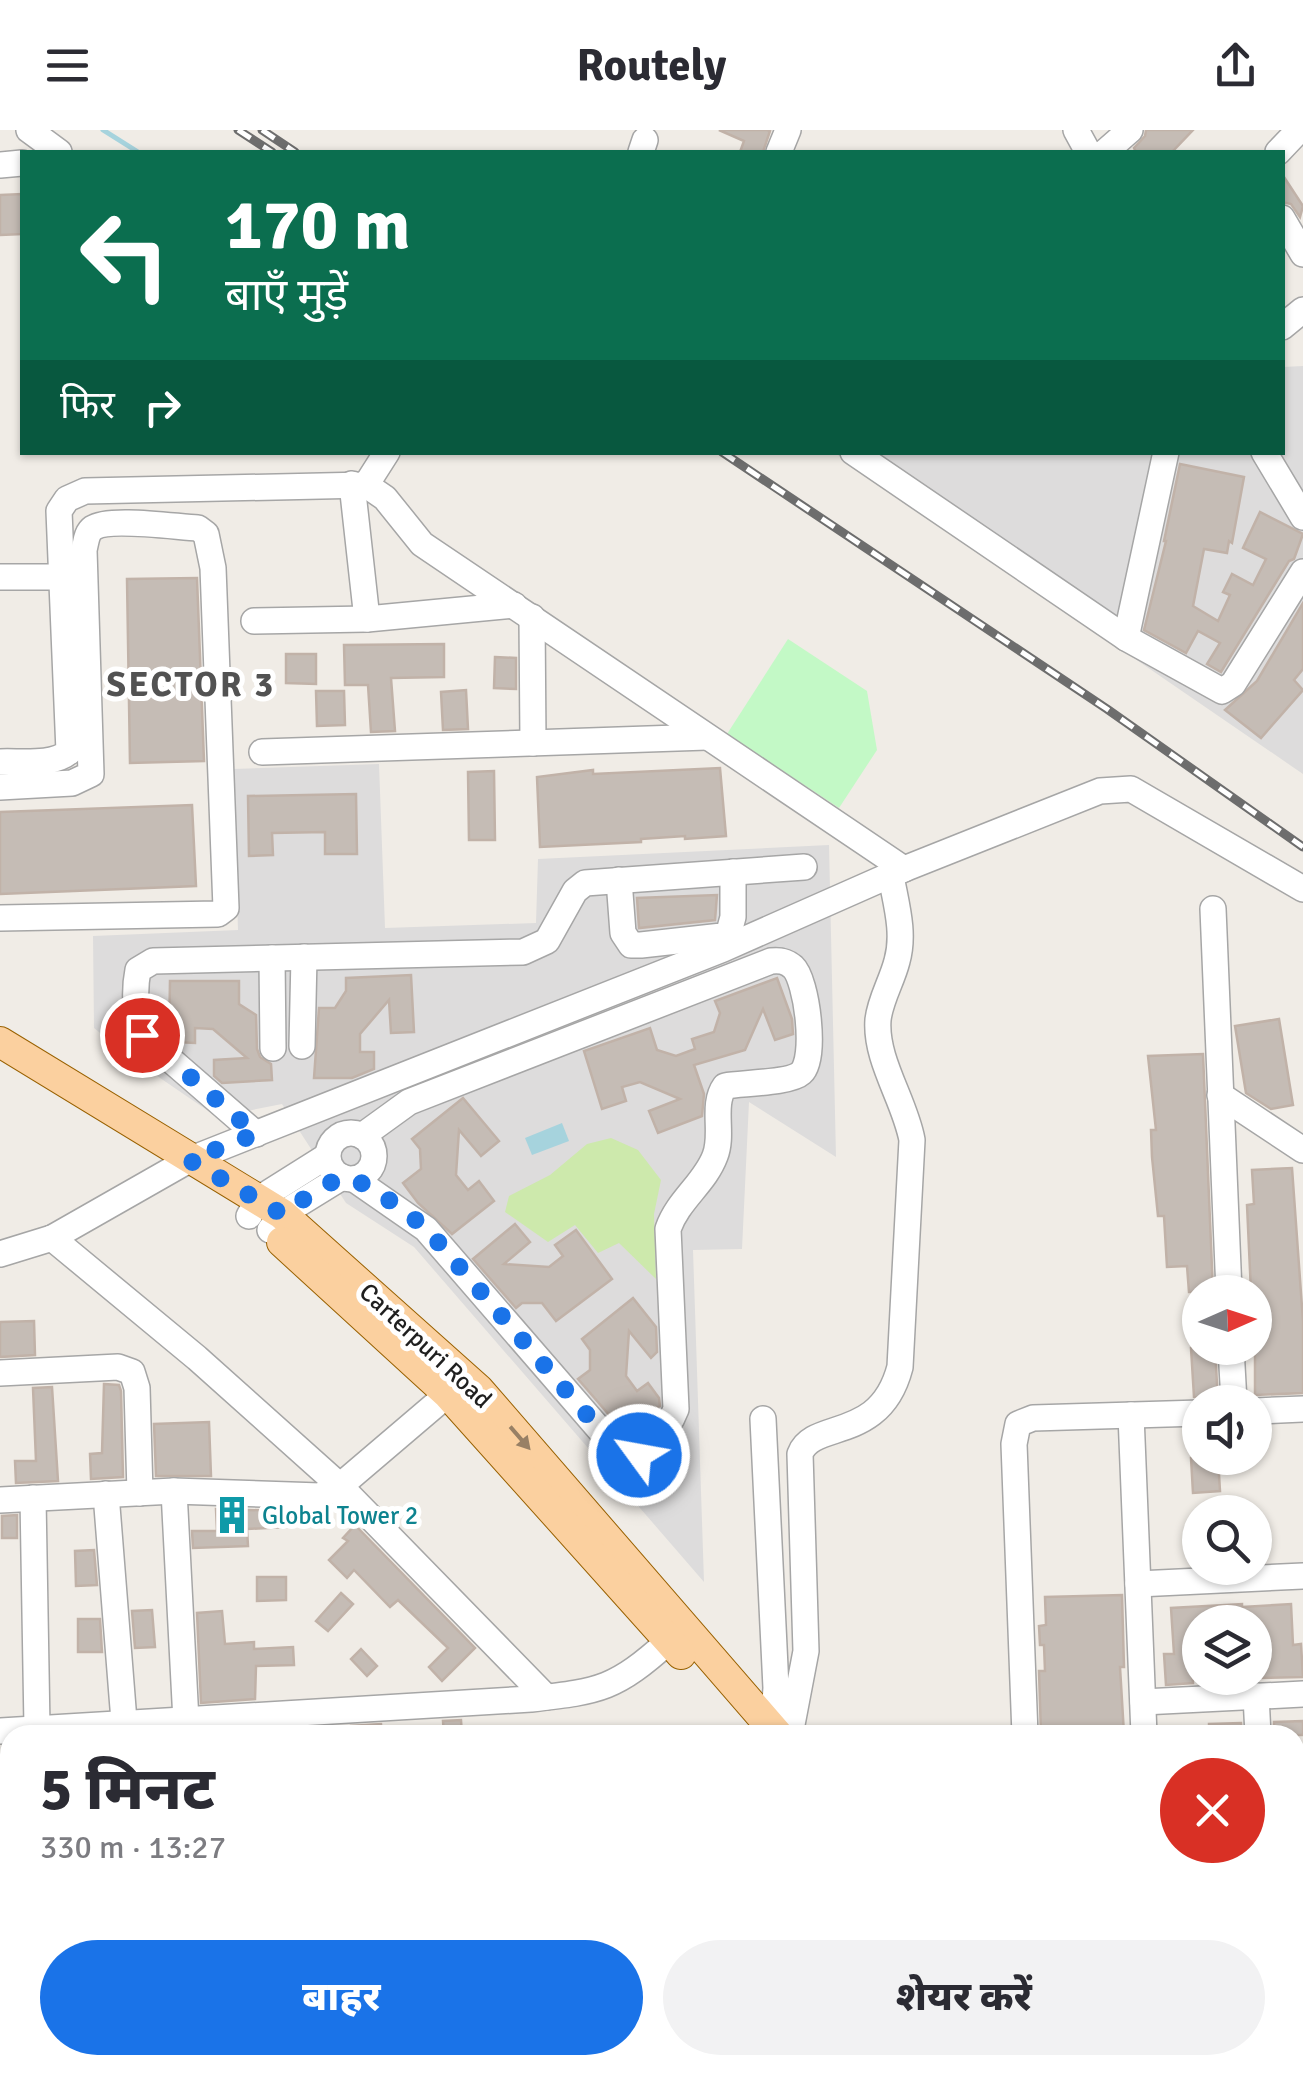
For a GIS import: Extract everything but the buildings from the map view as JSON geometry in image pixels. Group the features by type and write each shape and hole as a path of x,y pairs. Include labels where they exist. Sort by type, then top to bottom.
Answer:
{"main road":[{"name":"Carterpuri Road","path":"0,1042 179,1165"},
{"name":"Carterpuri Road","path":"0,1066 265,1215 479,1390 764,1725"},
{"name":"Carterpuri Road","path":"265,1215 448,1394 669,1641 762,1725"}],"street":[{"path":"29,130 56,150"},
{"path":"1107,150 1130,130"},
{"path":"1280,150 1298,130"},
{"path":"1285,223 1303,254"},
{"path":"368,619 359,484 384,455"},
{"path":"858,455 1126,638 1216,690 1227,690 1303,572"},
{"path":"1126,638 1165,455"},
{"path":"1266,455 1303,516"},
{"path":"0,762 50,760 69,752 59,511 67,498 85,491 359,484 386,498 422,544 707,737 898,873"},
{"path":"0,787 72,782 92,774 84,550 87,536 94,528 108,524 198,528 206,534 214,568 226,908 218,914 0,918"},
{"path":"0,577 60,577"},
{"path":"254,621 523,611"},
{"path":"523,611 534,743"},
{"path":"262,752 707,737"},
{"path":"0,1254 52,1238 179,1165 705,956 1100,792 1130,789 1303,889"},
{"path":"256,1134 142,1035 138,1023 138,970 154,961 523,952 547,941 575,891 584,884 804,866"},
{"path":"619,880 623,934 631,945 641,945 729,932 733,872"},
{"path":"776,1725 806,1651 800,1454 811,1439 861,1423 879,1410 896,1385 900,1367 912,1140 908,1118 880,1043 878,1021 898,958 898,873"},
{"path":"1213,908 1228,1275"},
{"path":"302,1046 304,957"},
{"path":"272,958 273,1048"},
{"path":"265,1215 341,1171 367,1173 374,1160 372,1146 362,1136 342,1134 332,1143 341,1171 426,1228 619,1452 639,1455 670,1424 676,1409 668,1229 674,1212 714,1162 719,1094 725,1086 789,1078 801,1074 808,1062 810,1040 800,978 782,960 771,962 409,1102 362,1136"},
{"path":"1220,1094 1303,1150"},
{"path":"52,1238 197,1358 340,1486 546,1697"},
{"path":"0,1372 118,1366 132,1372 137,1388 140,1492"},
{"path":"0,1500 174,1491 320,1496 340,1486 448,1394"},
{"path":"1272,1410 1303,1409"},
{"path":"1024,1725 1014,1444 1018,1424 1034,1418 1182,1414"},
{"path":"1131,1415 1144,1725"},
{"path":"762,1419 776,1688 773,1725"},
{"path":"174,1491 186,1721"},
{"path":"106,1494 124,1721"},
{"path":"33,1498 37,1725"},
{"path":"1138,1584 1303,1576"},
{"path":"100,1725 124,1721 304,1723 588,1692 615,1684 633,1673 669,1641"},
{"path":"1143,1702 1303,1694"},
{"path":"1256,1696 1257,1725"}],"shaded area":[{"path":"1303,366 1303,774 838,455 1285,455 1285,367"},
{"path":"379,764 385,928 536,923 538,859 829,845 836,1157 749,1102 742,1249 693,1250 704,1582 414,1247 346,1203 282,1104 217,1117 94,1028 93,936 238,930 233,769"}],"green space":[{"path":"788,639 867,691 877,750 839,808 727,734"},
{"path":"611,1138 638,1150 661,1180 654,1214 656,1279 619,1243 598,1253 575,1225 548,1242 505,1212 509,1196 550,1175 587,1144"}],"water":[{"path":"562,1123 569,1141 532,1155 525,1138"}],"waterway":[{"path":"103,130 135,150"}],"railway":[{"path":"238,130 269,150"},
{"path":"262,130 292,150"},
{"path":"726,455 1107,709 1303,847"}],"place":[{"name":"Global Tower 2","path":"232,1515"}],"district":[{"name":"SECTOR 3","path":"191,684"}],"route":[{"path":"142,1035 256,1134 189,1160 282,1214 342,1178 354,1179 405,1212 426,1228 619,1452 639,1455"}]}
